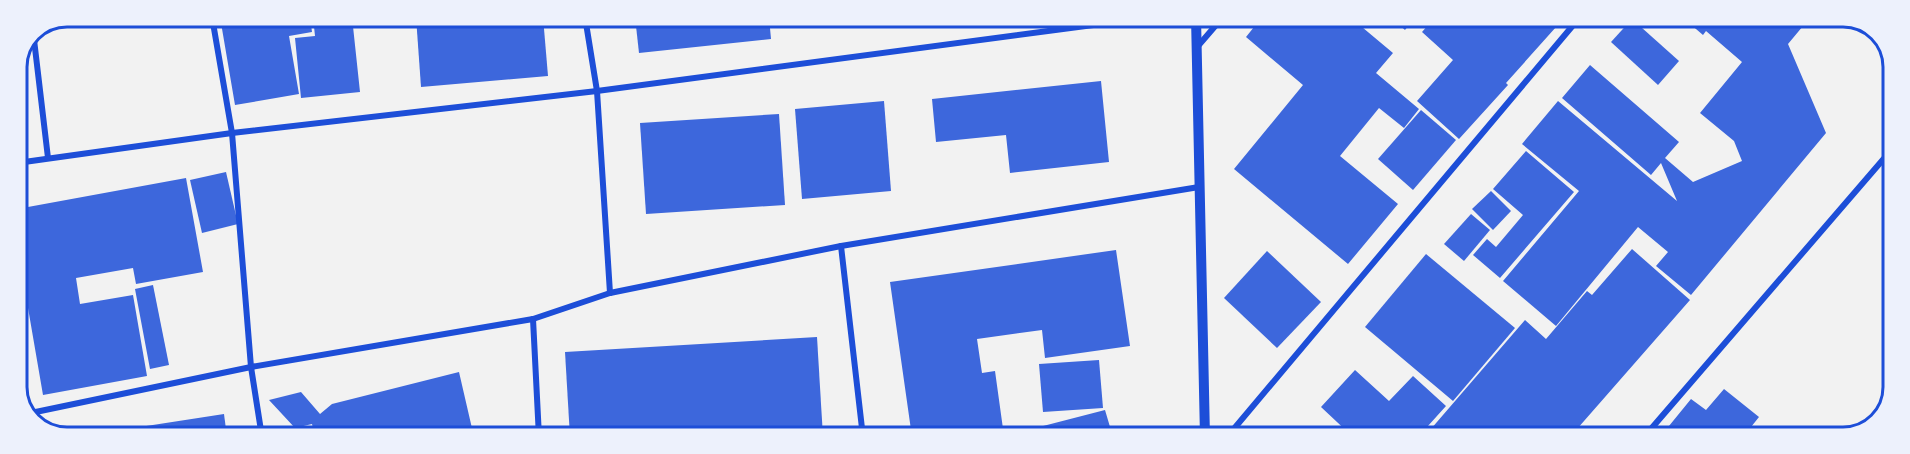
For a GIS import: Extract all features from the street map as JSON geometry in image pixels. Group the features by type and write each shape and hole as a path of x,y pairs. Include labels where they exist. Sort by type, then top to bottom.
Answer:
{"street":[{"path":"214,27 232,133 251,367 260,427"},
{"path":"587,27 597,91 610,293"},
{"path":"27,161 232,133 597,91 1079,27"},
{"path":"1196,27 1204,427"},
{"path":"1197,47 1214,27"},
{"path":"1235,427 1572,27"},
{"path":"35,44 48,158"},
{"path":"1653,427 1883,160"},
{"path":"36,412 251,367 533,319 610,293 841,246 1200,186"},
{"path":"841,246 862,427"},
{"path":"533,319 538,427"}],"building":[{"path":"222,27 311,27 312,32 289,36 299,94 235,105"},
{"path":"314,27 353,27 360,92 301,98 295,38 315,36"},
{"path":"417,27 544,27 548,76 421,87"},
{"path":"636,27 770,27 771,39 639,53"},
{"path":"1254,27 1362,27 1393,53 1376,73 1419,109 1404,128 1379,108 1340,156 1398,204 1348,264 1234,169 1303,85 1246,37"},
{"path":"1426,27 1556,27 1459,139 1417,101 1453,60 1422,32"},
{"path":"1625,27 1641,27 1679,61 1658,85 1611,42"},
{"path":"1694,27 1802,27 1788,44 1826,133 1691,295 1656,266 1668,252 1638,227 1556,326 1503,281 1579,191 1522,144 1558,101 1677,201 1661,163 1651,175 1562,98 1590,65 1679,142 1665,158 1693,182 1742,161 1734,141 1700,113 1742,62 1706,31 1703,35"},
{"path":"1101,81 1109,162 1010,173 1006,135 936,142 932,99"},
{"path":"884,101 891,191 802,199 795,109"},
{"path":"1421,110 1456,140 1413,190 1378,159"},
{"path":"779,114 785,205 646,214 640,123"},
{"path":"1526,151 1574,192 1500,278 1473,255 1487,239 1496,247 1523,215 1493,189"},
{"path":"226,172 238,224 202,233 190,180"},
{"path":"186,178 203,272 136,284 133,268 76,278 80,304 133,295 147,376 43,395 27,302 27,207"},
{"path":"1491,191 1511,211 1493,230 1472,209"},
{"path":"1471,214 1490,230 1464,261 1444,244"},
{"path":"1632,249 1690,300 1579,427 1433,427 1525,320 1546,339 1587,291 1592,295"},
{"path":"1116,250 1130,346 1045,358 1042,330 977,339 982,373 995,371 1003,427 911,427 890,282"},
{"path":"1267,251 1321,302 1277,348 1224,298"},
{"path":"1426,254 1515,328 1453,401 1365,327"},
{"path":"153,285 169,365 150,369 135,289"},
{"path":"817,337 822,427 569,427 565,352"},
{"path":"1099,360 1103,408 1043,412 1039,364"},
{"path":"1355,370 1389,401 1413,376 1446,406 1427,427 1342,427 1321,407"},
{"path":"459,372 472,427 313,427 312,424 294,427 269,400 301,392 320,414 332,404"},
{"path":"1724,389 1759,417 1751,427 1668,427 1691,399 1706,410"},
{"path":"1105,410 1110,427 1039,427"},
{"path":"224,414 226,427 140,427"}]}
